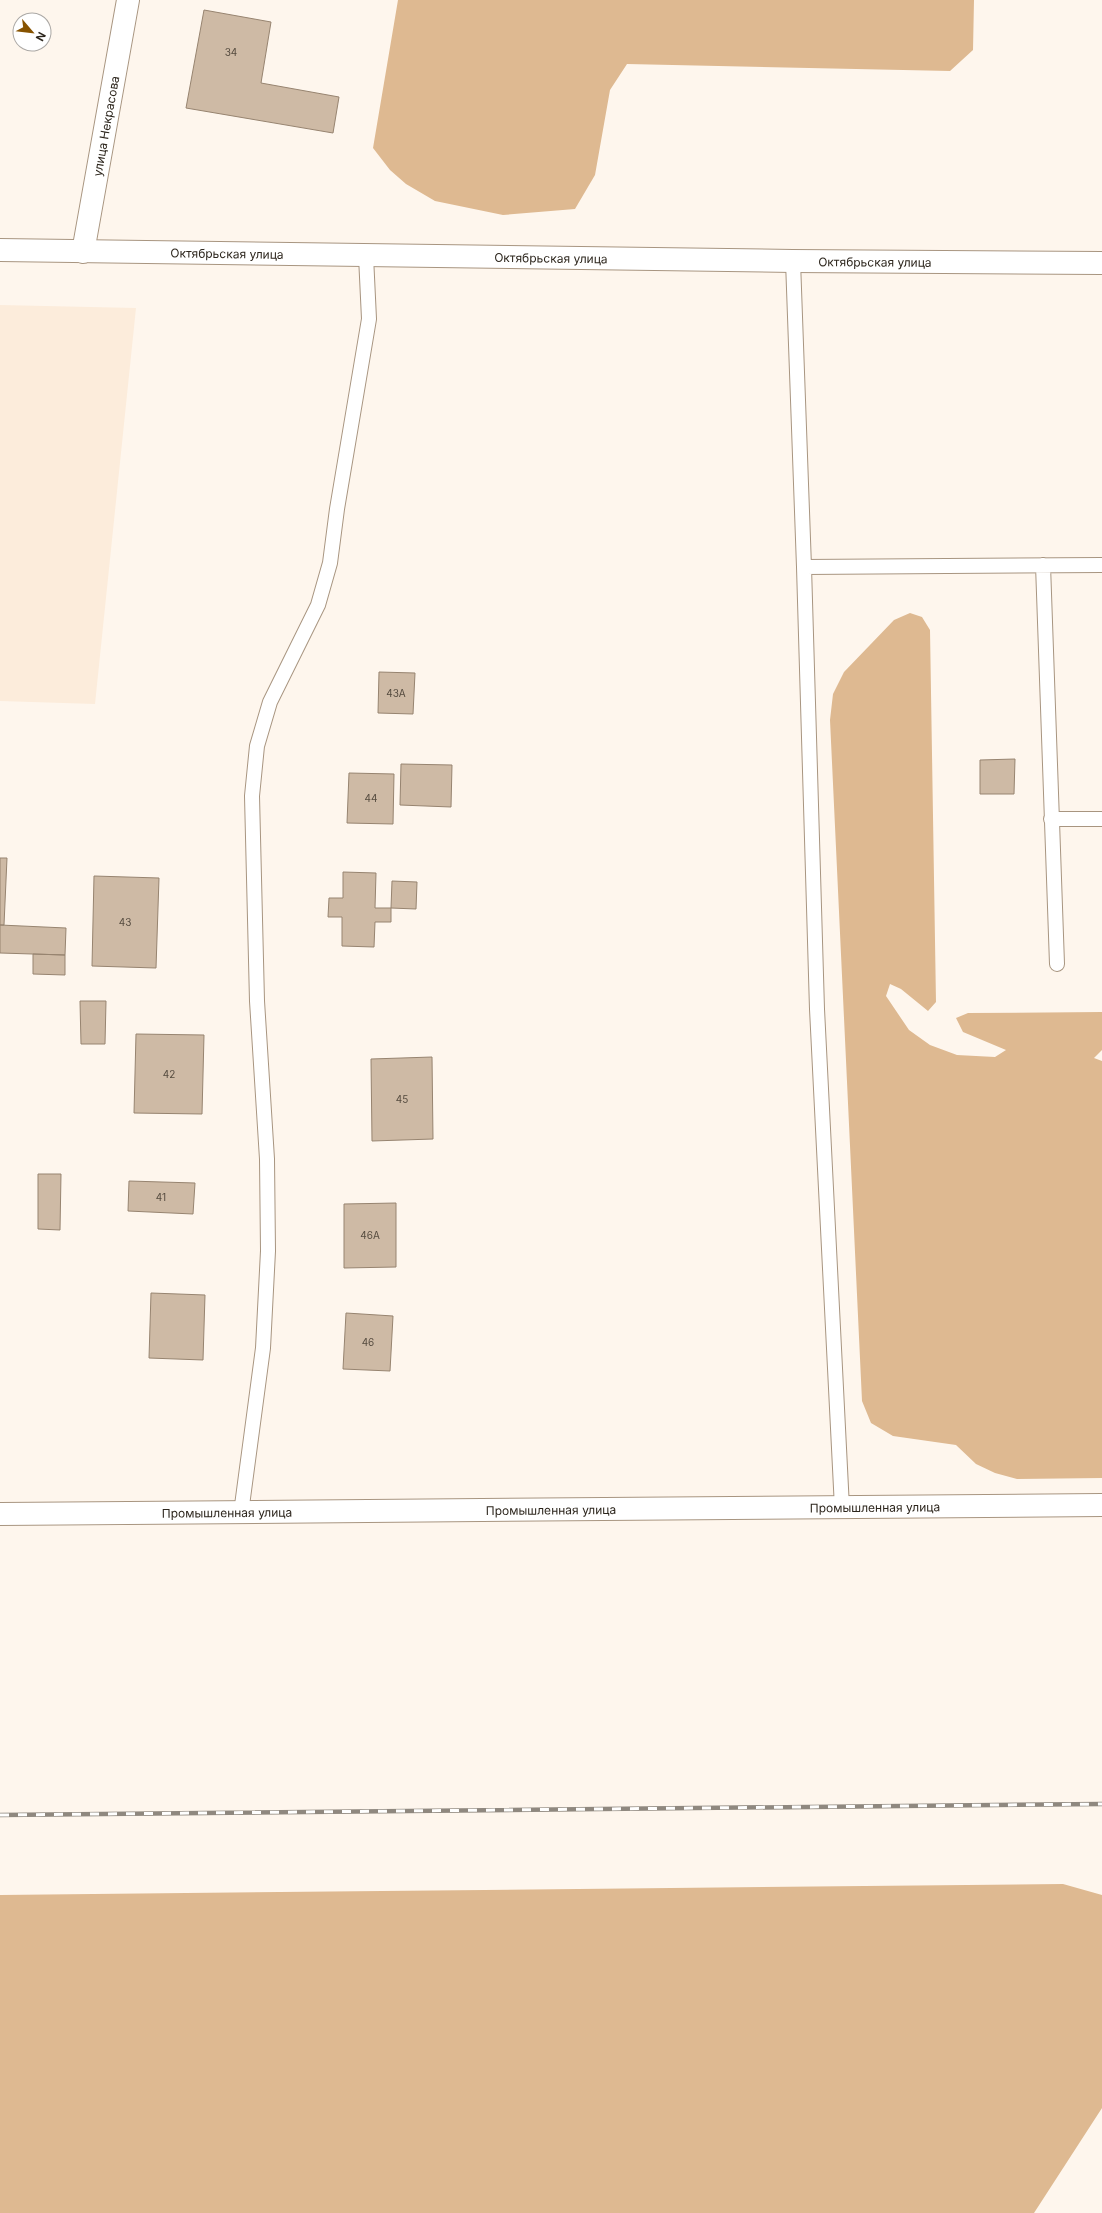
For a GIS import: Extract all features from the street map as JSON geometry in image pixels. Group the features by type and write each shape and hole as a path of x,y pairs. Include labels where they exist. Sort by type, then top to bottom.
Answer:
{"street":[{"name":"улица Некрасова","path":"83,252 128,0"},
{"name":"Октябрьская улица","path":"0,250 366,256 1102,263"},
{"name":"Промышленная улица","path":"0,1514 842,1508 1102,1504"}],"lane":[{"path":"241,1513 263,1348 268,1251 268,1159 257,1001 252,796 257,746 270,702 318,605 330,563 337,509 369,319 366,256"},
{"path":"793,261 817,1009 842,1508"},
{"path":"1043,565 1057,964"},
{"path":"804,567 1102,565"},
{"path":"1051,819 1102,819"}],"shaded area":[{"path":"398,0 974,0 973,50 950,71 627,64 610,90 595,175 575,209 503,215 435,201 406,184 390,170 373,148"},
{"path":"0,305 136,308 95,704 0,701"},
{"path":"910,613 922,617 930,630 936,1002 928,1011 901,989 890,984 886,996 909,1030 930,1045 957,1055 995,1057 1006,1050 963,1032 956,1018 968,1013 1102,1012 1102,1050 1094,1058 1102,1061 1102,1478 1017,1479 995,1473 976,1464 956,1445 893,1436 871,1423 862,1401 830,720 833,694 844,672 894,620"},
{"path":"1063,1884 1102,1895 1102,2108 1034,2213 0,2213 0,1895"}],"building":[{"path":"204,10 271,22 261,83 339,97 333,133 186,108"},
{"path":"379,672 415,673 413,714 378,713"},
{"path":"1015,759 1014,794 980,794 980,760"},
{"path":"401,764 452,765 451,807 400,805"},
{"path":"349,773 394,774 393,824 347,823"},
{"path":"0,858 7,858 4,925 0,925"},
{"path":"343,872 376,873 375,908 391,908 391,922 375,922 374,947 342,946 342,917 328,917 329,898 343,898"},
{"path":"94,876 159,878 156,968 92,966"},
{"path":"392,881 417,882 416,909 391,908"},
{"path":"0,925 66,928 65,955 0,953"},
{"path":"33,954 65,955 65,975 33,974"},
{"path":"80,1001 106,1001 105,1044 81,1044"},
{"path":"136,1034 204,1035 202,1114 134,1113"},
{"path":"432,1057 433,1139 372,1141 371,1059"},
{"path":"38,1174 61,1174 60,1230 38,1229"},
{"path":"129,1181 195,1183 193,1214 128,1211"},
{"path":"396,1203 396,1267 344,1268 344,1204"},
{"path":"151,1293 205,1295 203,1360 149,1358"},
{"path":"346,1313 393,1316 390,1371 343,1369"}],"railway":[{"path":"0,1815 1102,1804"}]}
